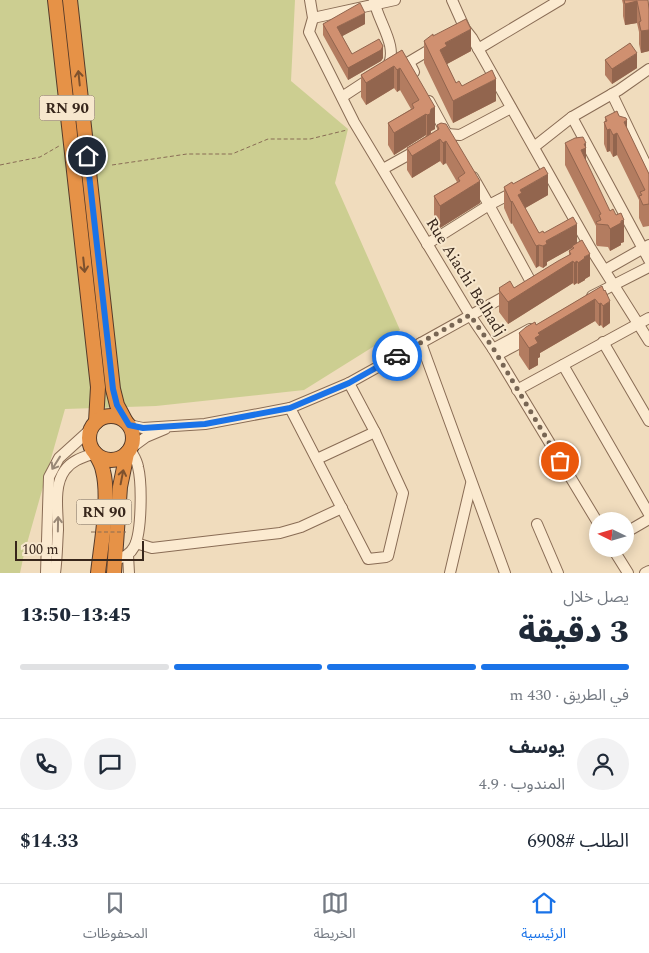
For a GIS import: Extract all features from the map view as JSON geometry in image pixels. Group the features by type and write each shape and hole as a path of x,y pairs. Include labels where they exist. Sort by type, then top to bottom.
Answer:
{"highway":[{"name":"RN 90","path":"55,0 98,387 93,426"},
{"name":"RN 90","path":"70,0 113,389 117,405 127,422"},
{"path":"107,416 113,416 127,422 133,436 129,450 116,459 111,460 95,453 90,442 93,426 107,416"},
{"name":"RN 90","path":"119,562 120,487 129,450"},
{"name":"RN 90","path":"95,453 103,469 105,482 104,527 98,573"}],"street":[{"name":"Rue Aiachi Belhadj","path":"310,0 313,18 309,32 358,128 591,512"},
{"path":"313,18 374,2 395,0"},
{"path":"452,0 457,34 478,49 534,147 545,175 587,252 605,270 649,341"},
{"path":"478,49 560,0"},
{"path":"342,97 386,67 391,61 392,50 374,2"},
{"path":"417,78 409,62 457,34"},
{"path":"534,147 572,118 649,69"},
{"path":"426,94 439,138 456,150"},
{"path":"612,94 649,172"},
{"path":"383,169 439,138 460,135 511,108"},
{"path":"572,118 646,247 649,260"},
{"path":"127,422 143,428 169,428 205,424 290,408 349,383 535,280 466,166"},
{"path":"427,244 523,186"},
{"path":"605,270 646,247"},
{"path":"593,305 649,268"},
{"path":"580,303 617,288"},
{"path":"517,390 649,318"},
{"path":"495,352 538,329"},
{"path":"420,342 505,573"},
{"path":"603,342 649,421"},
{"path":"563,365 649,514"},
{"path":"290,408 368,559 386,557 388,556 403,493 376,432 349,383"},
{"path":"46,573 50,477 59,458 93,426"},
{"path":"129,573 119,562 136,543 139,529 140,477 138,465 129,450 146,437 169,428"},
{"path":"317,459 376,432"},
{"path":"55,573 58,489 61,477 72,462 95,453"},
{"path":"450,573 471,483"},
{"path":"136,543 143,547 152,548 280,533 302,527 342,508"},
{"path":"634,528 649,519"},
{"path":"537,524 558,573"},
{"path":"619,558 628,573"},
{"path":"645,573 649,571"}],"path":[{"path":"112,165 187,154 232,154 268,139 310,139 358,128"},
{"path":"0,165 40,157 71,140"},
{"path":"91,532 126,532"}],"green space":[{"path":"0,0 295,0 291,81 348,129 335,183 400,330 304,390 156,406 65,409 20,573 0,573"}],"building":[{"path":"624,0 648,0 649,30 641,31 637,1 625,4"},
{"path":"360,3 365,13 337,27 352,54 379,39 383,46 381,50 348,68 323,24"},
{"path":"466,19 471,29 445,43 447,46 440,50 456,83 459,81 462,86 492,70 496,79 453,101 424,41 433,34 433,36"},
{"path":"630,43 637,53 612,69 605,60"},
{"path":"402,50 435,107 431,109 430,114 426,114 394,133 388,123 414,108 412,104 419,100 400,68 397,70 394,66 366,83 361,75"},
{"path":"617,111 619,116 626,118 627,120 624,122 649,174 649,204 643,205 639,196 642,195 640,192 645,190 617,133 613,135 610,129 607,130 604,122 607,121 605,117"},
{"path":"441,123 446,124 480,181 440,206 434,196 460,181 458,178 465,173 446,141 443,143 440,139 412,156 407,148 439,129 437,125"},
{"path":"583,137 586,148 581,150 610,211 613,209 616,215 621,213 624,220 610,229 608,225 597,224 596,222 601,220 599,215 601,214 565,143 575,138"},
{"path":"544,167 548,174 520,190 522,193 518,195 539,233 543,231 544,233 573,217 577,224 546,241 547,244 536,246 504,187"},
{"path":"582,240 590,254 578,263 573,261 508,302 499,290 499,288 510,281 514,288 571,254 569,251 574,248 572,246"},
{"path":"602,286 610,301 603,306 595,299 538,333 540,335 535,338 538,343 529,348 519,333 526,327 535,322 536,325"}],"way so far":[{"path":"397,356 470,315 493,348 560,461"}],"route":[{"path":"87,156 113,389 117,405 129,425 143,428 169,428 260,415 290,408 349,383 397,356"}]}
